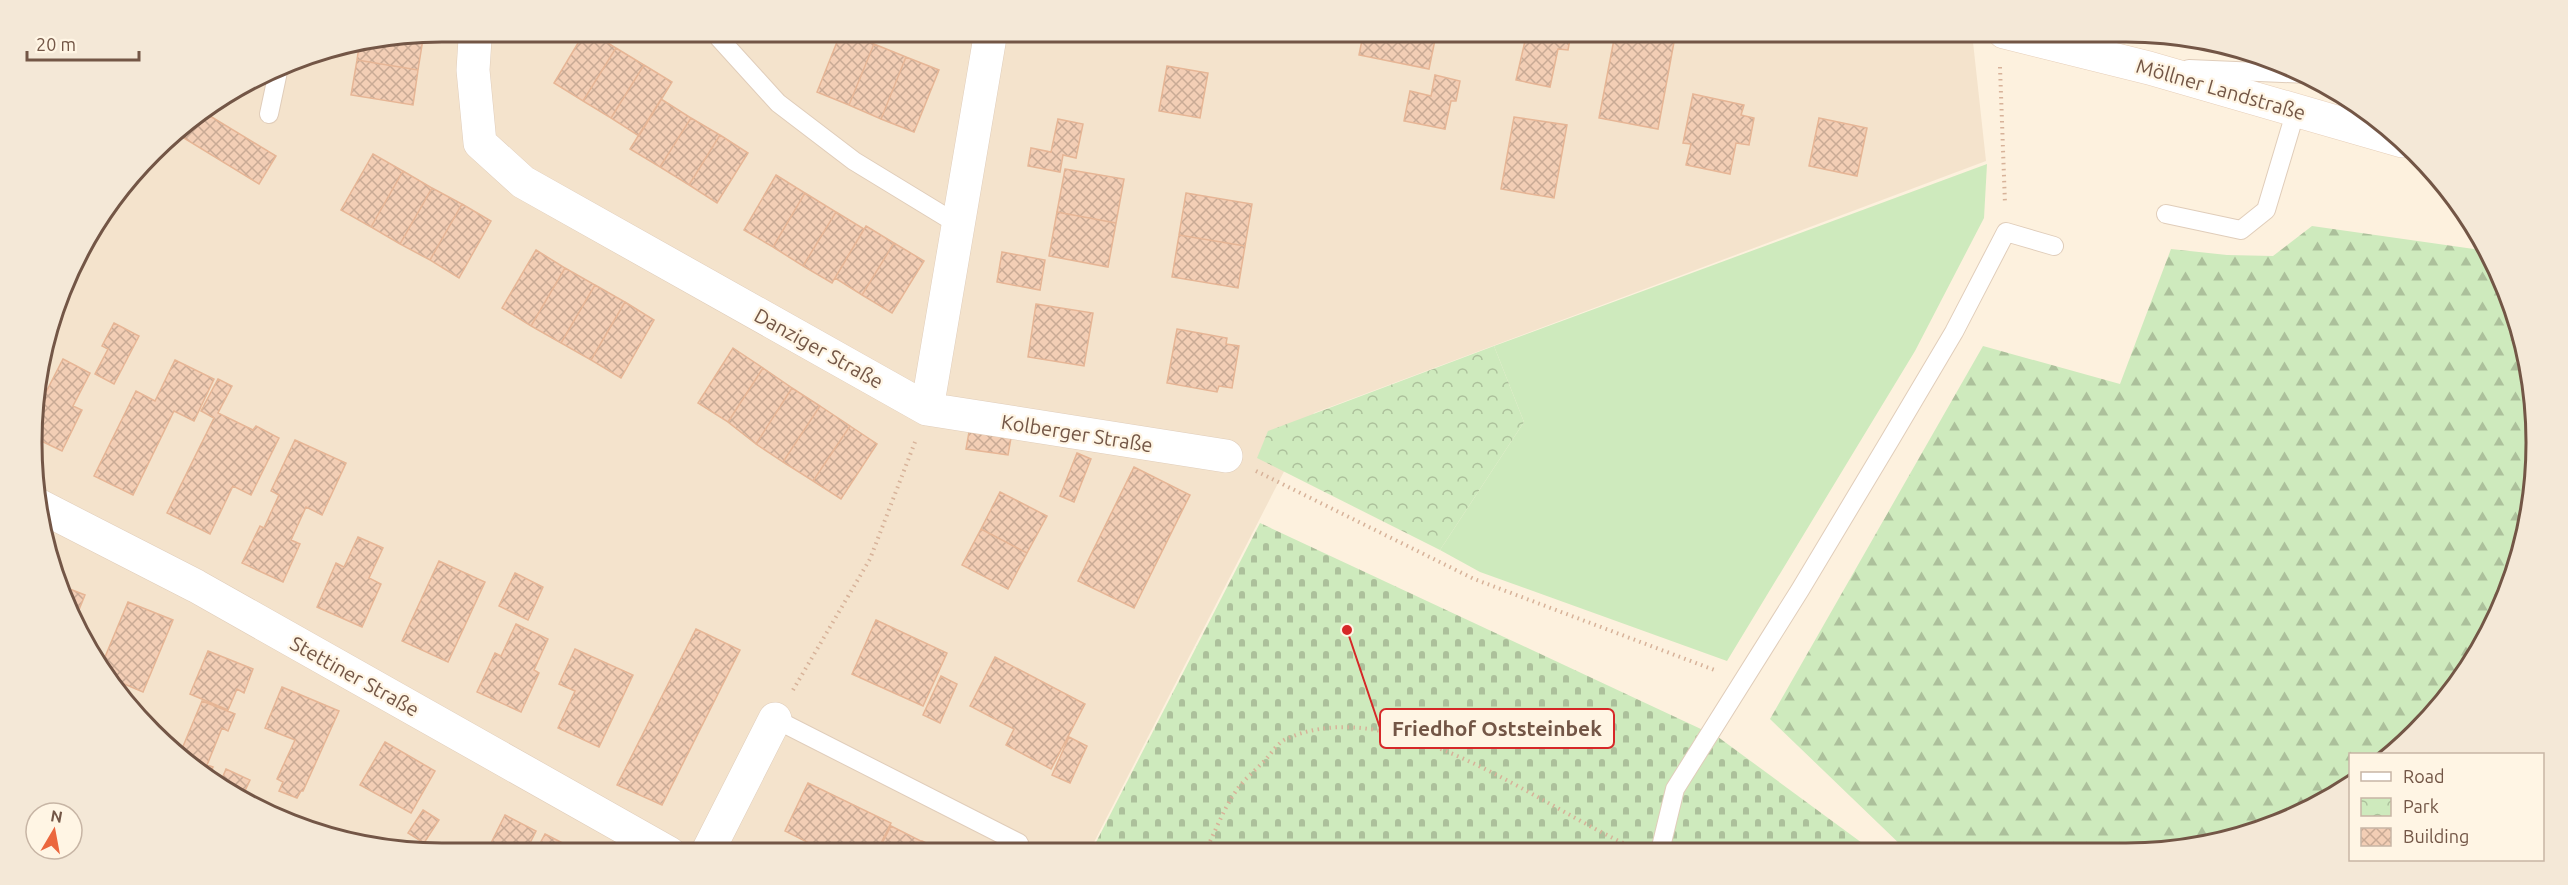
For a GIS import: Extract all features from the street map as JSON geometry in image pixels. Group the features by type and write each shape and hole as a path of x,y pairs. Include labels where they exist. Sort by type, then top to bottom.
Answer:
{"street":[{"name":"Danziger Straße","path":"475,42 473,70 480,143 523,182 927,409"},
{"path":"927,409 989,42"},
{"name":"Möllner Landstraße","path":"2002,44 2150,68 2383,135"},
{"name":"Kolberger Straße","path":"927,409 1226,456"},
{"name":"Stettiner Straße","path":"48,510 196,586 651,843"},
{"path":"712,843 775,719"}],"lane":[{"path":"723,42 778,103 854,161 959,225"},
{"path":"2150,68 2276,71"},
{"path":"269,114 277,78"},
{"path":"2166,214 2241,230 2266,210 2296,110"},
{"path":"1662,843 1675,789 1743,681 1948,341 2006,232 2054,246"},
{"path":"775,719 1019,843"}],"path":[{"path":"2002,44 2006,232"},
{"path":"775,719 870,559 927,409"},
{"path":"1226,456 1474,579 1743,681"},
{"path":"1210,843 1236,790 1284,740 1323,729 1374,728 1437,747 1521,787 1598,832 1622,843"}],"shaded area":[{"path":"442,42 1973,42 1986,161 1314,413 1094,843 442,843 390,840 364,835 289,813 220,776 178,744 141,707 109,665 83,620 63,571 45,495 42,442 45,390 50,364 72,289 109,220 141,178 178,141 220,109 242,96 289,72 364,50 390,45"}],"green space":[{"path":"1987,164 1984,218 1915,351 1727,661 1480,572 1440,550 1524,422 1494,346"},
{"path":"2312,226 2476,249 2496,289 2512,339 2523,390 2526,442 2523,495 2512,546 2496,596 2459,665 2427,707 2390,744 2378,753 2349,753 2348,776 2303,802 2254,822 2204,835 2152,842 1899,843 1770,719 1983,346 2120,384 2171,249 2227,255 2273,256"},
{"path":"1494,346 1524,422 1440,550 1257,458 1268,431"},
{"path":"1260,523 1718,737 1862,843 1096,843"}],"building":[{"path":"579,42 606,42 616,48 583,101 554,83"},
{"path":"837,42 874,44 849,105 817,92"},
{"path":"1362,42 1435,42 1429,69 1359,55"},
{"path":"1525,42 1570,42 1568,50 1558,49 1550,87 1516,80"},
{"path":"1613,42 1674,42 1658,129 1599,118"},
{"path":"422,43 418,70 357,60 358,51 390,45"},
{"path":"874,44 906,57 881,119 849,105"},
{"path":"616,48 644,65 611,118 583,101"},
{"path":"906,57 939,70 914,132 881,119"},
{"path":"357,60 418,70 413,105 351,95"},
{"path":"644,65 672,82 639,136 611,118"},
{"path":"1167,66 1208,73 1200,118 1159,111"},
{"path":"1435,75 1460,81 1456,101 1451,101 1445,129 1404,121 1410,91 1431,96"},
{"path":"1693,94 1744,105 1741,115 1754,118 1749,145 1736,143 1730,174 1686,165 1691,144 1683,143"},
{"path":"661,99 691,118 660,167 630,149"},
{"path":"210,116 276,156 259,184 183,137"},
{"path":"1514,117 1567,125 1554,198 1501,189"},
{"path":"691,118 720,135 689,185 660,167"},
{"path":"1819,118 1867,128 1857,176 1809,166"},
{"path":"1058,119 1083,124 1076,158 1063,155 1060,172 1028,166 1031,148 1051,152"},
{"path":"720,135 748,153 717,203 689,185"},
{"path":"373,154 403,171 371,227 341,210"},
{"path":"1065,169 1124,179 1116,223 1057,212"},
{"path":"403,171 432,188 400,244 371,227"},
{"path":"776,175 805,193 773,247 744,230"},
{"path":"432,188 462,204 430,260 400,244"},
{"path":"805,193 836,212 803,266 773,247"},
{"path":"1186,193 1252,204 1245,246 1179,235"},
{"path":"462,204 491,221 459,278 430,260"},
{"path":"836,212 864,229 832,283 803,266"},
{"path":"1057,212 1116,223 1108,267 1049,256"},
{"path":"866,226 894,243 862,295 835,278"},
{"path":"1179,235 1245,246 1238,288 1172,277"},
{"path":"894,243 924,261 892,313 862,295"},
{"path":"536,250 565,268 531,326 502,308"},
{"path":"1002,252 1045,260 1040,290 997,282"},
{"path":"565,268 595,285 561,343 531,326"},
{"path":"595,285 625,302 591,360 561,343"},
{"path":"625,302 654,320 621,378 591,360"},
{"path":"1036,304 1093,313 1084,366 1028,357"},
{"path":"114,323 139,336 114,384 95,374 108,349 102,346"},
{"path":"1177,329 1227,338 1226,344 1239,346 1232,388 1219,386 1217,392 1167,383"},
{"path":"733,348 763,368 728,422 698,403"},
{"path":"63,359 90,373 73,406 82,410 62,451 42,441 46,392"},
{"path":"175,360 214,379 194,421 174,411 133,495 94,476 136,391 155,401"},
{"path":"763,368 792,388 756,444 728,422"},
{"path":"218,379 232,386 218,413 253,430 256,426 279,438 251,495 233,486 210,534 167,513 214,418 201,411"},
{"path":"792,388 820,406 783,462 756,444"},
{"path":"820,406 850,426 813,481 783,462"},
{"path":"850,426 877,444 841,499 813,481"},
{"path":"969,432 1011,438 1008,455 966,449"},
{"path":"295,440 346,463 322,515 306,507 291,540 300,544 283,582 242,563 260,526 264,528 279,495 271,491"},
{"path":"1077,453 1091,459 1074,502 1060,496"},
{"path":"1134,467 1190,495 1134,608 1078,581"},
{"path":"1000,492 1047,516 1027,553 981,529"},
{"path":"981,529 1027,553 1008,589 962,565"},
{"path":"358,537 383,548 369,578 381,584 362,627 317,607 336,563 344,567"},
{"path":"439,561 485,582 448,662 402,641"},
{"path":"515,573 543,587 528,620 499,606"},
{"path":"69,589 85,595 79,611"},
{"path":"128,602 173,620 143,692 123,684 105,658"},
{"path":"876,620 947,653 923,706 852,674"},
{"path":"516,624 548,639 534,670 539,673 521,712 477,692 495,653 501,656"},
{"path":"696,629 740,650 662,805 617,785"},
{"path":"575,649 633,675 599,747 558,728 575,691 559,684"},
{"path":"208,651 253,669 244,693 237,689 228,710 190,694"},
{"path":"995,657 1085,704 1051,769 1006,745 1014,729 970,706"},
{"path":"941,676 957,684 940,723 923,715"},
{"path":"282,687 339,711 303,791 297,798 279,791 283,782 277,779 295,740 265,728"},
{"path":"202,701 235,714 228,731 222,728 207,765 213,767 212,770 183,747"},
{"path":"1069,737 1087,746 1070,783 1052,775"},
{"path":"385,742 435,771 411,813 360,785"},
{"path":"226,769 250,780 245,791 223,777"},
{"path":"808,783 891,823 881,843 809,843 785,831"},
{"path":"423,810 439,820 424,842 408,833"},
{"path":"505,815 536,831 530,843 491,843"},
{"path":"891,826 921,841 920,843 882,843"},
{"path":"545,834 563,843 540,843"}],"place":[{"name":"Friedhof Oststeinbek","path":"1347,630"}]}
